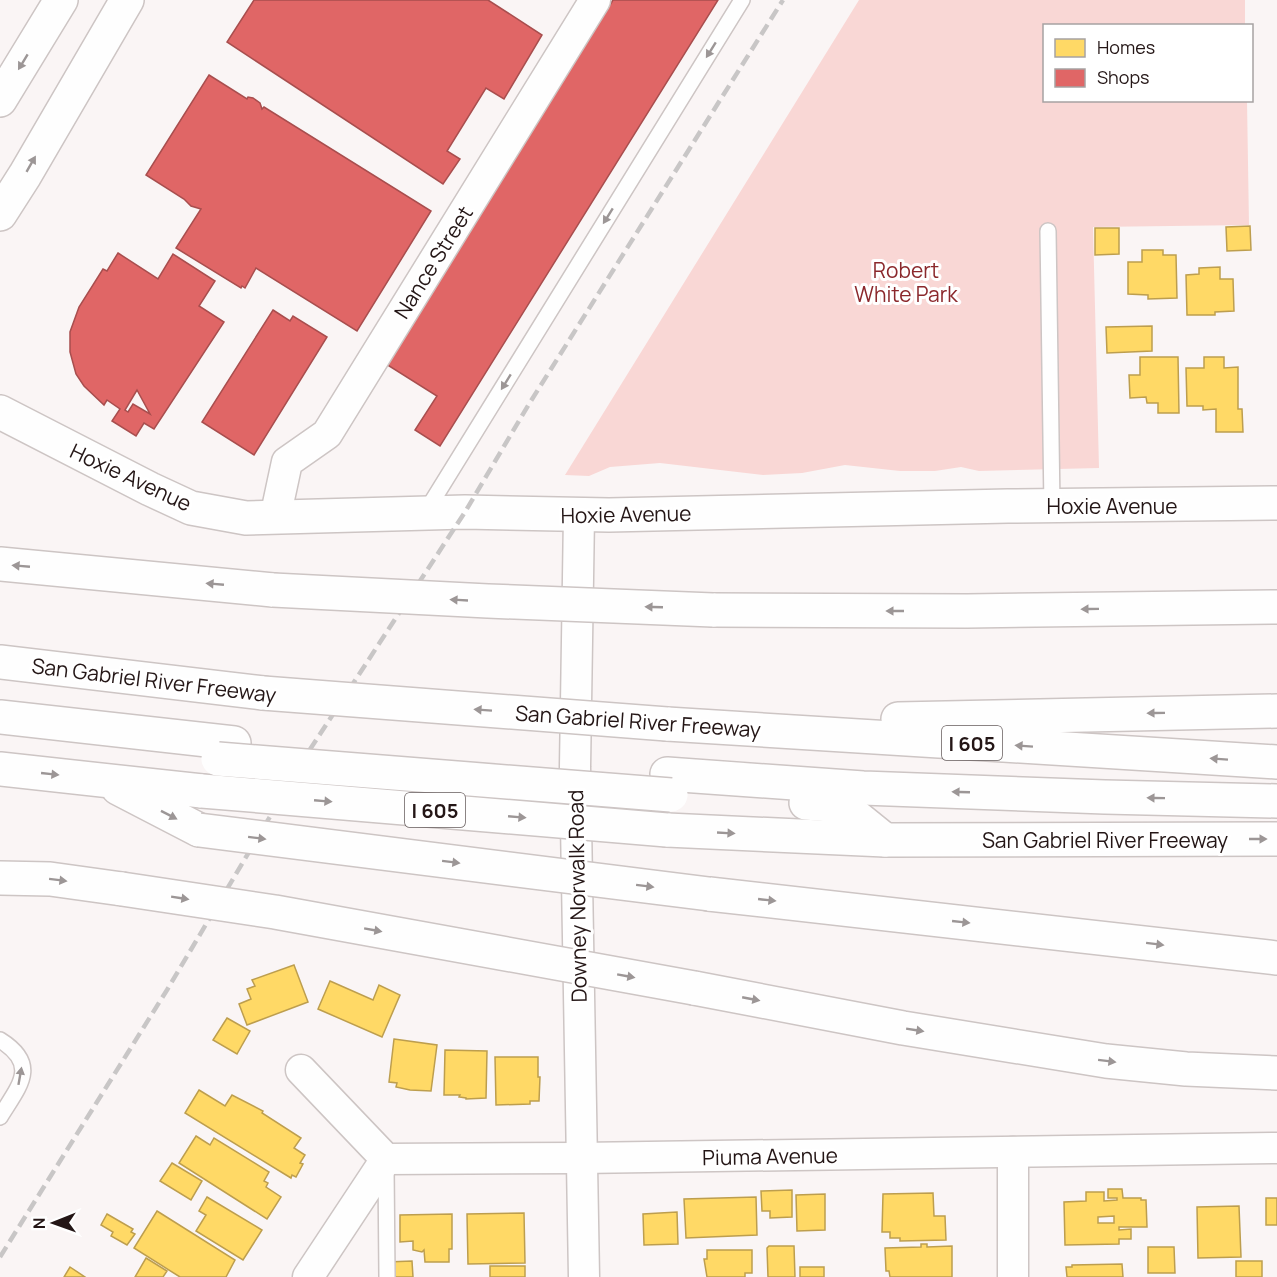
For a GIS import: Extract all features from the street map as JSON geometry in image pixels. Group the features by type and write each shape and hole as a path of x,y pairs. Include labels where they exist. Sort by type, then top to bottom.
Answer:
{"main road":[{"path":"0,100 61,0"},
{"path":"0,214 127,0"},
{"name":"Hoxie Avenue","path":"0,412 191,508 246,518 465,512 579,515 1277,503"},
{"path":"0,564 273,590 712,610 967,611 1277,607"},
{"path":"1148,608 1277,601"},
{"name":"San Gabriel River Freeway","path":"0,662 262,693 667,724 1277,762"},
{"path":"667,724 1277,711"},
{"path":"0,717 226,751"},
{"path":"0,734 669,784 843,806 885,840"},
{"name":"San Gabriel River Freeway","path":"0,769 202,791 667,830 885,840 1277,839"},
{"path":"101,779 200,830 709,894 1277,958"},
{"path":"669,784 1277,801"},
{"path":"0,878 50,879 123,888 275,912 903,1028 1106,1061 1186,1069 1277,1073"}],"street":[{"name":"Nance Street","path":"275,518 287,462 327,434 595,0"},
{"name":"Downey Norwalk Road","path":"579,515 575,768 584,1277"},
{"path":"301,1070 386,1159 308,1277"},
{"name":"Piuma Avenue","path":"386,1159 1277,1148"},
{"path":"1013,1152 1013,1277"}],"lane":[{"path":"424,513 742,0"},
{"path":"1048,231 1052,506"},
{"path":"0,1041 13,1049 20,1057 22,1077 0,1117"},
{"path":"386,1159 387,1277"}],"green space":[{"name":"Robert White Park","path":"859,0 1245,0 1245,24 1043,24 1043,102 1247,102 1249,225 1093,227 1099,468 979,471 961,467 935,471 900,471 845,465 802,473 763,475 660,463 610,467 589,476 565,475"}],"building: Homes":[{"path":"1250,226 1251,250 1227,251 1226,227"},
{"path":"1095,228 1119,228 1119,254 1095,255"},
{"path":"1142,250 1163,250 1163,255 1176,255 1177,298 1148,299 1148,295 1128,294 1128,262 1142,262"},
{"path":"1220,267 1220,279 1233,279 1234,311 1215,312 1215,315 1187,315 1186,275 1199,274 1199,268"},
{"path":"1152,326 1152,351 1107,353 1106,327"},
{"path":"1140,357 1178,357 1179,413 1158,413 1158,403 1147,403 1146,397 1130,398 1129,375 1140,375"},
{"path":"1204,357 1224,357 1224,368 1238,367 1238,409 1242,409 1243,432 1216,432 1216,409 1203,410 1203,406 1187,406 1186,368 1204,368"},
{"path":"294,965 308,1002 247,1025 239,1004 251,999 247,989 255,986 252,980"},
{"path":"330,981 373,1000 379,985 400,995 382,1037 318,1009"},
{"path":"227,1018 250,1031 237,1054 213,1040"},
{"path":"394,1039 437,1045 431,1091 396,1087 397,1083 389,1082"},
{"path":"445,1050 487,1051 486,1098 466,1099 459,1097 460,1095 444,1095"},
{"path":"495,1057 538,1057 539,1101 530,1101 530,1104 496,1105"},
{"path":"199,1090 225,1106 232,1095 263,1111 262,1113 301,1138 294,1148 305,1155 296,1177 292,1175 291,1178 185,1113"},
{"path":"196,1136 210,1145 214,1138 269,1172 264,1181 268,1183 266,1187 281,1197 267,1219 179,1163"},
{"path":"172,1163 202,1181 191,1200 160,1181"},
{"path":"1108,1189 1122,1189 1123,1198 1146,1200 1147,1227 1119,1227 1119,1230 1131,1229 1131,1239 1119,1239 1119,1244 1065,1245 1064,1202 1086,1201 1086,1192 1104,1192 1104,1201 1117,1200 1117,1198 1108,1198","holes":["1114,1216 1114,1223 1098,1223 1098,1217"]},
{"path":"792,1190 792,1217 770,1218 770,1211 762,1211 761,1191"},
{"path":"933,1193 934,1216 945,1216 946,1240 900,1241 900,1238 890,1238 890,1232 882,1232 883,1194"},
{"path":"825,1194 825,1230 797,1231 796,1195"},
{"path":"207,1197 262,1230 243,1260 196,1231 206,1215 199,1211"},
{"path":"756,1197 757,1235 686,1238 684,1199"},
{"path":"1266,1198 1277,1198 1277,1225 1266,1225"},
{"path":"1239,1206 1241,1257 1198,1258 1197,1207"},
{"path":"157,1211 235,1260 226,1277 180,1277 134,1248"},
{"path":"677,1212 678,1244 644,1245 643,1214"},
{"path":"524,1213 525,1263 468,1264 467,1214"},
{"path":"107,1214 133,1229 131,1232 135,1234 127,1245 111,1236 113,1232 101,1225"},
{"path":"452,1214 452,1249 449,1249 449,1262 425,1262 424,1250 422,1252 413,1250 413,1241 400,1242 400,1215"},
{"path":"921,1244 927,1244 927,1247 952,1246 952,1277 890,1277 889,1271 886,1271 885,1248 921,1247"},
{"path":"769,1246 794,1246 795,1277 768,1277 767,1248"},
{"path":"1148,1247 1174,1247 1175,1273 1148,1273"},
{"path":"707,1250 752,1250 752,1273 745,1273 745,1277 707,1277 704,1259 707,1259"},
{"path":"146,1258 167,1271 163,1277 135,1277"},
{"path":"412,1261 413,1277 388,1277 387,1262"},
{"path":"1236,1261 1262,1261 1262,1277 1236,1277"},
{"path":"1122,1264 1123,1277 1067,1277 1066,1267 1072,1267 1072,1265"},
{"path":"490,1266 525,1266 525,1277 490,1277"},
{"path":"70,1267 85,1277 64,1277"},
{"path":"800,1267 824,1267 824,1277 800,1277"}],"building: Shops":[{"path":"254,0 488,0 542,35 504,99 486,88 447,151 460,159 443,184 227,42"},
{"path":"613,0 718,0 440,446 415,430 437,396 386,364"},
{"path":"209,75 247,99 248,97 253,98 260,103 262,109 264,107 431,211 357,331 256,268 245,288 242,286 241,288 176,248 201,209 191,206 146,175"},
{"path":"118,253 158,279 173,254 215,281 199,306 224,322 154,429 144,423 136,436 112,421 120,409 107,400 104,405 84,386 76,374 70,352 70,332 79,307 103,269 107,271","holes":["137,390 150,414 133,404 128,412 125,410"]},
{"path":"273,310 290,321 293,316 327,337 254,455 202,422"}],"railway":[{"path":"0,1257 167,990 309,751 465,512 529,404 783,0"}]}
